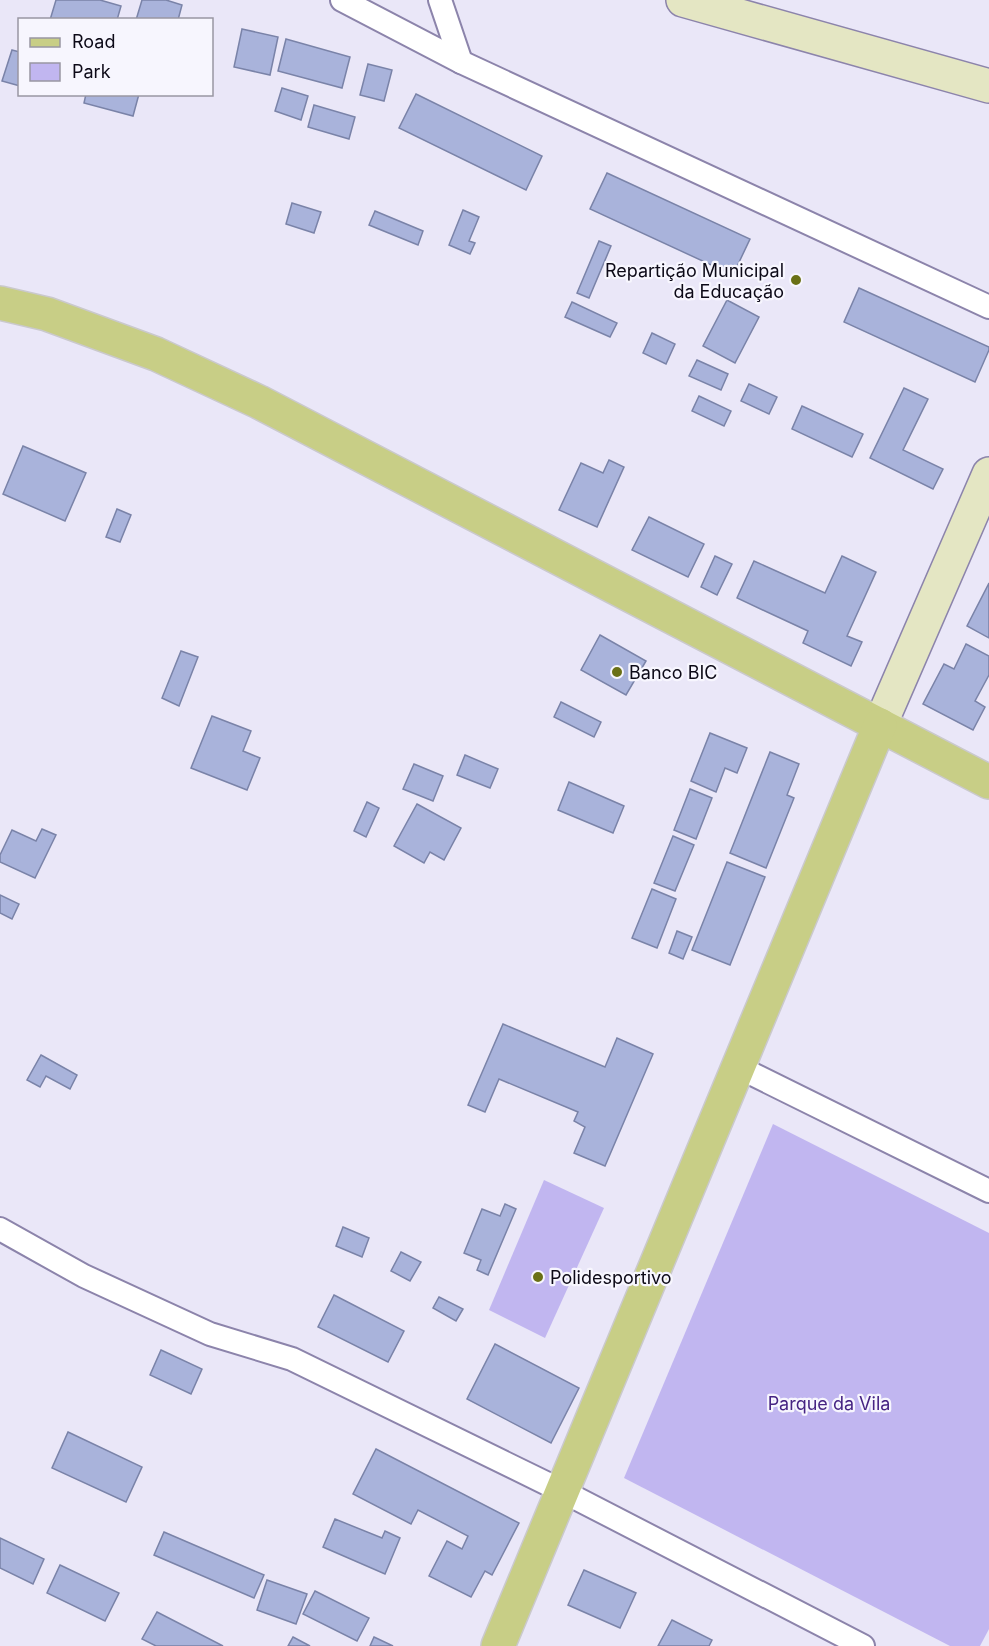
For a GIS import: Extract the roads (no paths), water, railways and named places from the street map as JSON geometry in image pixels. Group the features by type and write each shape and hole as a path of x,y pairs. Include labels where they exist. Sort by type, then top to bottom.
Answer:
{"main road":[{"path":"0,303 47,314 156,354 260,402 989,782"},
{"path":"498,1646 880,725"}],"street":[{"path":"342,0 461,62 989,307"},
{"path":"440,0 461,62"},
{"path":"683,0 989,86"},
{"path":"880,725 989,474"},
{"path":"738,1067 989,1191"},
{"path":"0,1229 96,1282 210,1334 292,1359 562,1491 863,1646"}],"place":[{"name":"Repartição Municipal da Educação","path":"796,280"},
{"name":"Banco BIC","path":"617,672"},
{"name":"Polidesportivo","path":"538,1277"}],"park label":[{"name":"Parque da Vila","path":"829,1403"}]}
